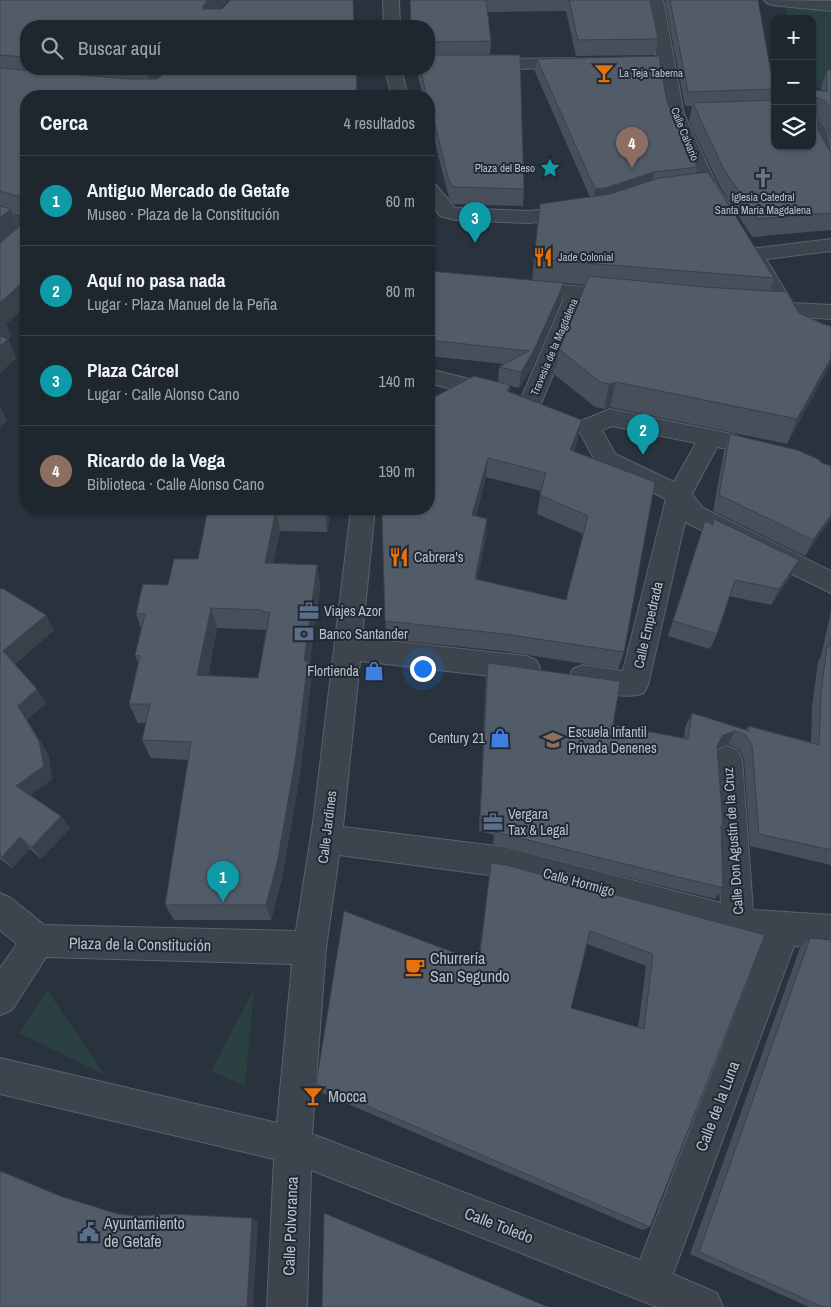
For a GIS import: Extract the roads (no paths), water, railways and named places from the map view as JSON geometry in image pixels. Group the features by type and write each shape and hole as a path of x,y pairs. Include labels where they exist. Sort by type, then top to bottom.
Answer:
{"street":[{"path":"391,0 392,20"},
{"name":"Calle Calvario","path":"655,0 675,114 698,188 728,217"},
{"path":"774,1 831,6"},
{"path":"774,1 784,15"},
{"path":"646,62 665,62"},
{"path":"435,65 586,63"},
{"path":"395,75 398,90"},
{"path":"675,114 695,114"},
{"path":"816,127 823,135 831,164"},
{"path":"435,197 447,212 455,214 529,216 589,210"},
{"path":"0,216 20,229"},
{"path":"831,245 748,247 790,310 797,328 819,343 831,345"},
{"path":"504,286 642,299"},
{"name":"Travesía de la Magdalena","path":"435,378 539,404 577,293"},
{"path":"737,307 831,312"},
{"path":"746,445 610,417 581,423 606,460 679,495 694,515 831,583"},
{"name":"Calle Empedrada","path":"348,648 502,665 634,685 679,495 711,437"},
{"name":"Calle Jardines","path":"293,1145 310,948 326,839 362,515"},
{"name":"Calle Don Agustín de la Cruz","path":"728,759 738,924"},
{"name":"Calle Hormigo","path":"326,839 504,862 738,924 784,929 831,931"},
{"path":"0,909 38,941 0,998"},
{"name":"Calle de la Luna","path":"650,1284 784,929"},
{"name":"Plaza de la Constitución","path":"38,941 310,948"},
{"path":"0,1076 293,1145"},
{"name":"Calle Toledo","path":"293,1145 650,1284 703,1307"},
{"name":"Calle Polvoranca","path":"287,1307 293,1145"}],"place":[{"name":"La Teja Taberna","path":"604,73"},
{"name":"Plaza del Beso","path":"550,168"},
{"name":"Ricardo de la Vega","path":"632,168"},
{"name":"Iglesia Catedral Santa María Magdalena","path":"763,178"},
{"name":"Plaza Cárcel","path":"475,243"},
{"name":"Jade Colonial","path":"543,257"},
{"name":"Aquí no pasa nada","path":"643,455"},
{"name":"Cabrera's","path":"399,557"},
{"name":"Viajes Azor","path":"309,611"},
{"name":"Banco Santander","path":"304,634"},
{"name":"Flortienda","path":"374,671"},
{"name":"Century 21","path":"500,738"},
{"name":"Escuela Infantil Privada Denenes","path":"553,740"},
{"name":"Vergara Tax & Legal","path":"493,822"},
{"name":"Antiguo Mercado de Getafe","path":"223,902"},
{"name":"Churrería San Segundo","path":"415,967"},
{"name":"Mocca","path":"313,1096"},
{"name":"Ayuntamiento de Getafe","path":"89,1232"}]}
